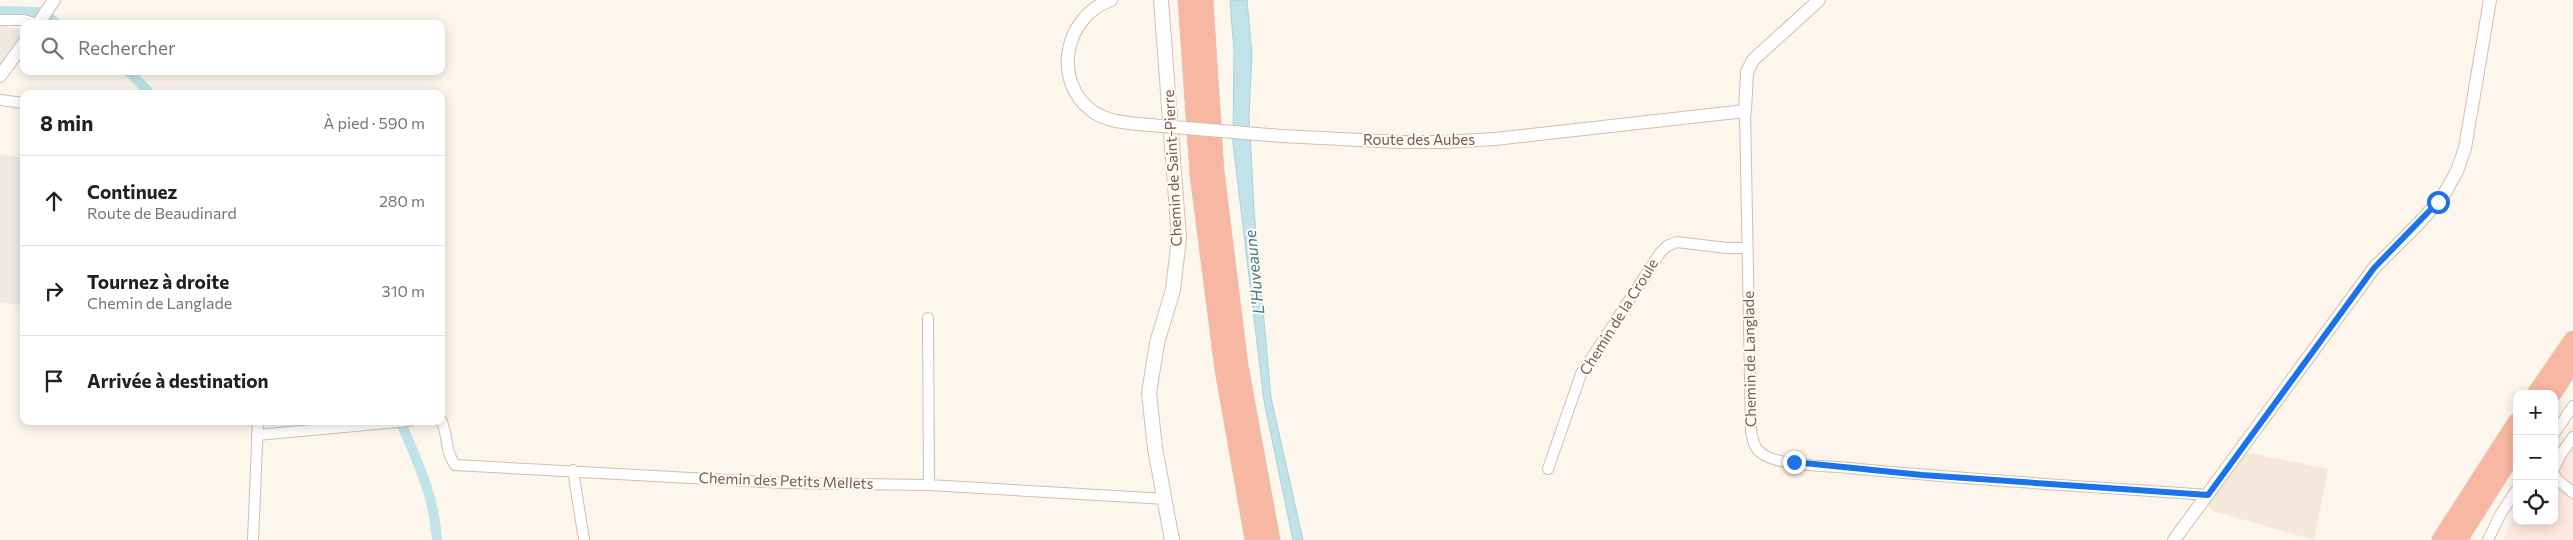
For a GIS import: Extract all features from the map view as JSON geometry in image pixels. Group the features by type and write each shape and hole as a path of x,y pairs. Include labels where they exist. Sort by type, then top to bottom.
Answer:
{"highway":[{"path":"1186,0 1199,176 1224,370 1254,540"},
{"path":"1204,0 1215,171 1238,356 1271,540"},
{"path":"2539,390 2573,340"},
{"path":"2555,390 2573,362"},
{"path":"2440,540 2513,428"},
{"path":"2458,540 2513,453"}],"main road":[{"name":"Chemin de Saint-Pierre","path":"1161,0 1180,238 1173,290 1157,342 1149,393 1155,448 1172,540"}],"street":[{"path":"41,20 54,0"},
{"name":"Route des Aubes","path":"1112,0 1096,7 1076,27 1069,49 1070,78 1082,102 1104,118 1150,125 1282,136 1400,142 1455,141 1524,136 1745,111"},
{"path":"1745,111 1747,72 1752,60 1819,0"},
{"path":"2174,540 2374,268 2419,224 2443,196 2457,172 2465,148 2473,113 2490,0"},
{"path":"0,20 20,20"},
{"path":"0,76 20,48"},
{"path":"0,100 20,102"},
{"name":"Chemin de Langlade","path":"1745,111 1751,431 1753,443 1759,452 1767,457 1922,475 2208,495"},
{"name":"Chemin de la Croule","path":"1548,468 1581,374 1660,253 1668,246 1677,242 1726,248 1748,248"},
{"path":"928,318 929,485"},
{"path":"2558,428 2573,406"},
{"path":"253,540 258,425"},
{"path":"257,435 366,425"},
{"name":"Chemin des Petits Mellets","path":"444,425 447,454 455,465 783,482 929,485 1166,500"},
{"path":"2558,460 2573,437"},
{"path":"574,470 584,540"},
{"path":"2558,480 2573,493"},
{"path":"2488,540 2500,515 2513,495"}],"shaded area":[{"path":"0,24 20,30 20,42 0,74"},
{"path":"0,154 20,157 20,305 0,303"},
{"path":"2573,424 2573,540 2504,540 2513,517 2513,525 2558,525 2558,445"},
{"path":"2245,452 2328,469 2314,540 2213,511 2206,505"}],"water":[{"name":"L'Huveaune","path":"1230,0 1247,0 1252,55 1249,114 1254,211 1271,398 1303,540 1293,540 1264,401 1233,143 1234,52"}],"waterway":[{"path":"0,11 40,12"},
{"path":"49,17 52,20"},
{"path":"132,75 147,90"},
{"path":"402,425 429,495 437,540"}],"route":[{"path":"1794,462 1922,475 2208,495 2374,268 2419,224 2438,202"}]}
